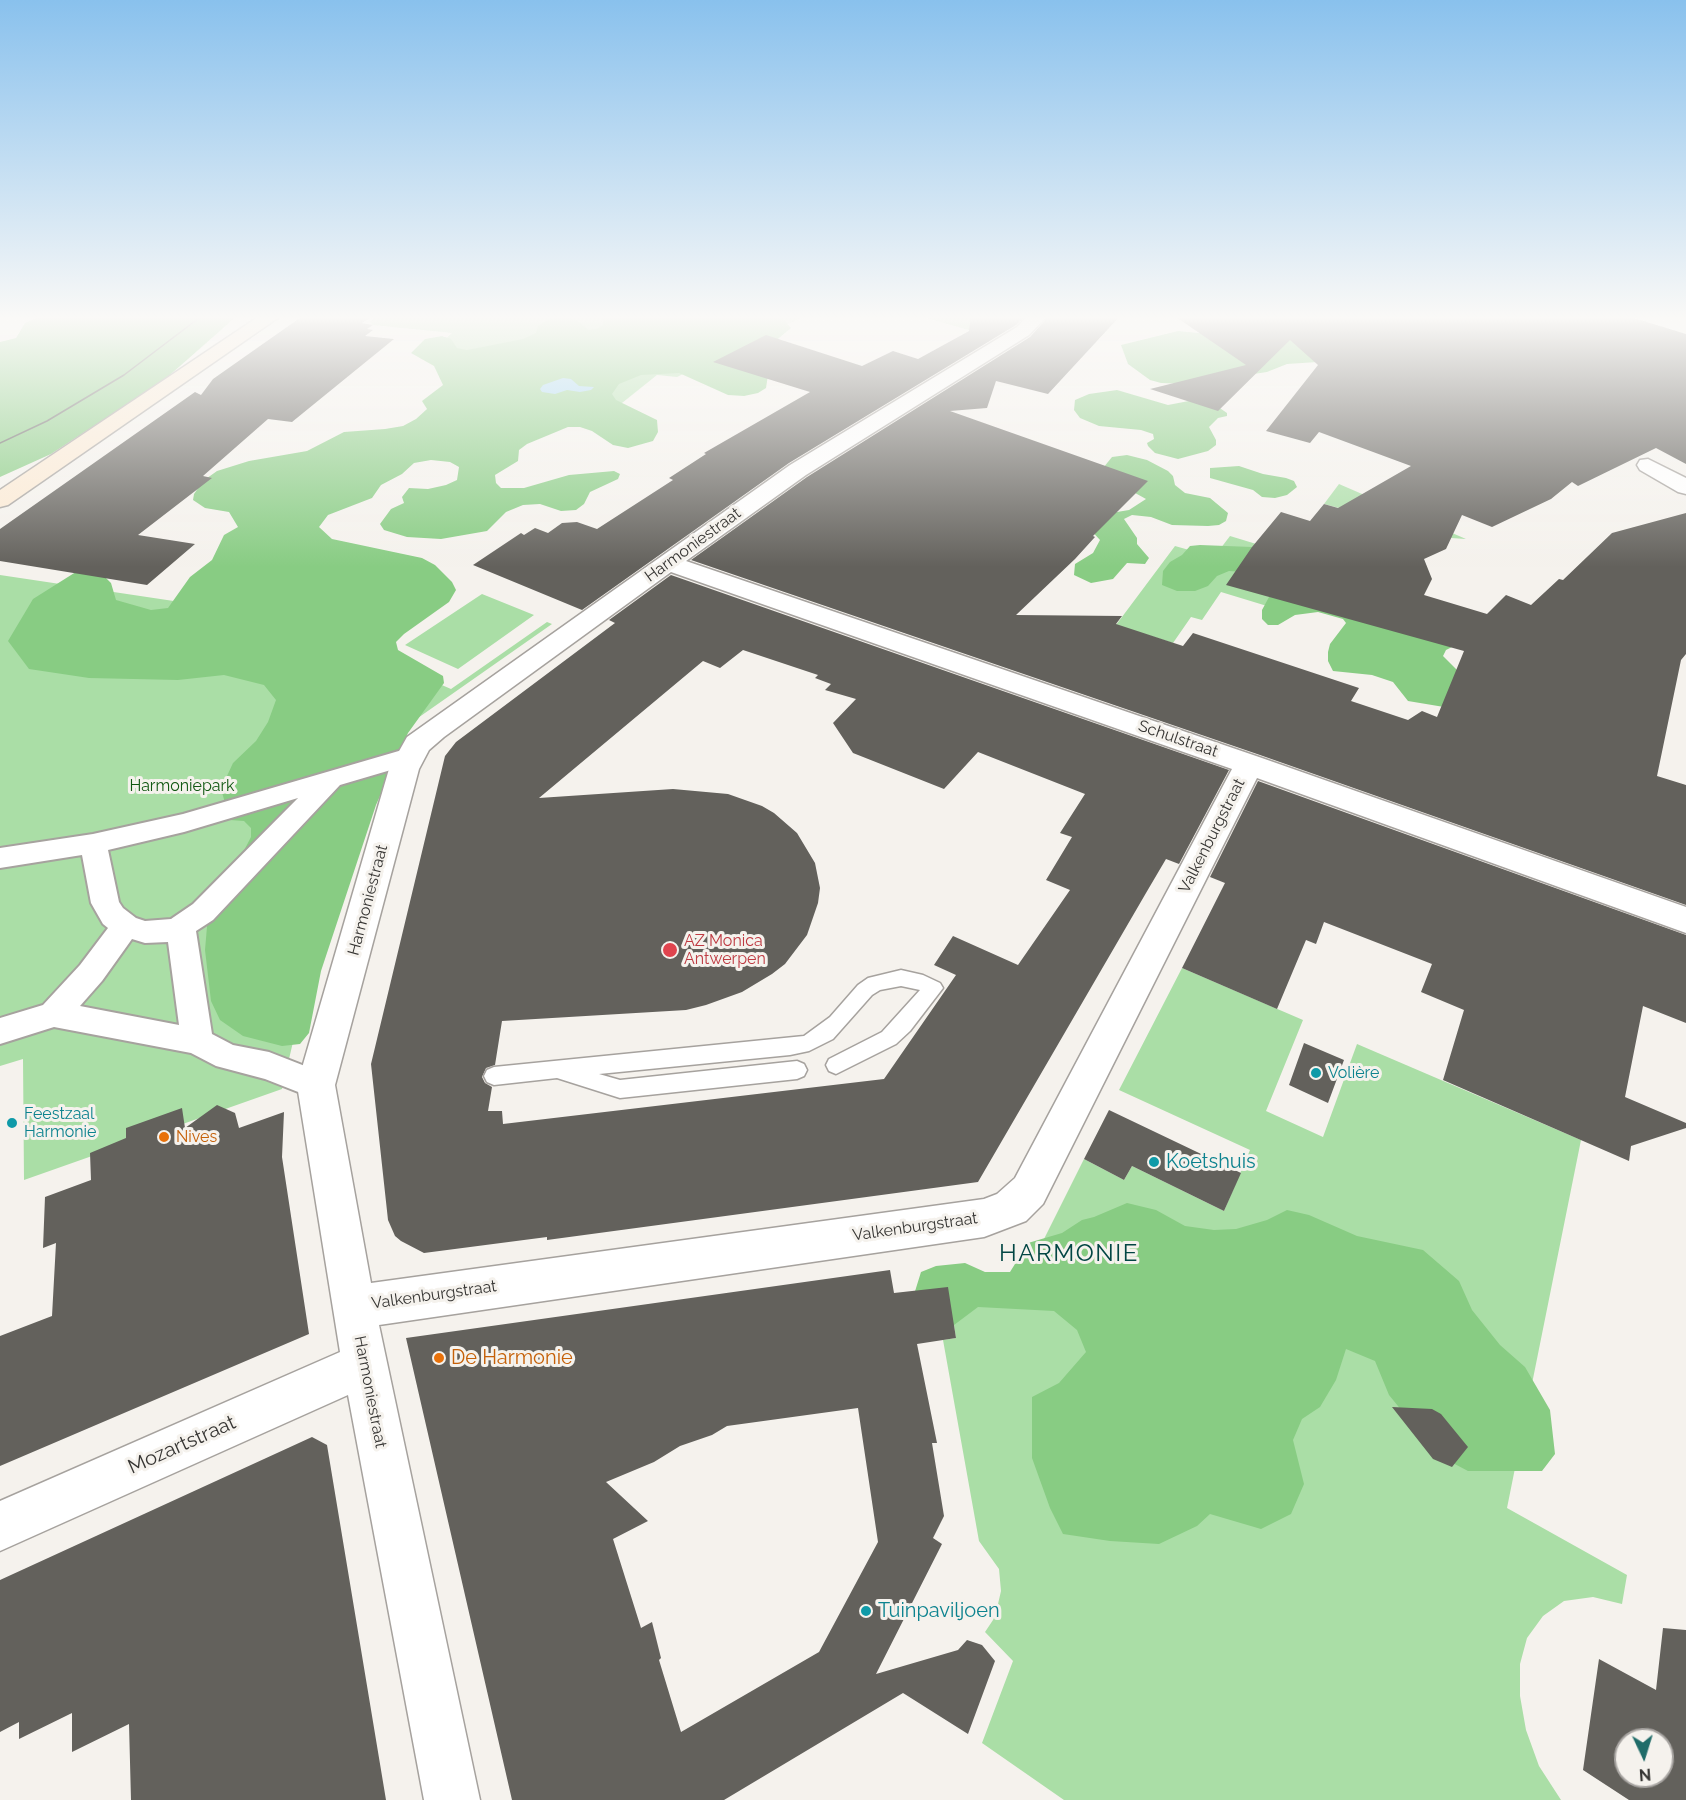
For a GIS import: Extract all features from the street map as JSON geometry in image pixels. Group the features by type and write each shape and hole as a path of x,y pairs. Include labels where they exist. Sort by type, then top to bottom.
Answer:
{"main road":[{"path":"0,500 149,399"}],"street":[{"name":"Harmoniestraat","path":"452,1800 364,1364 316,1085 409,756 417,744 434,731 798,470 913,399"},
{"path":"1648,465 1686,487"},
{"name":"Schulstraat","path":"668,563 1249,764 1686,920"},
{"path":"0,858 93,844 184,823 409,756"},
{"name":"Valkenburgstraat","path":"353,1306 984,1218 1011,1208 1029,1191 1249,764"},
{"path":"93,844 105,903 113,916 126,926 145,932 164,932 181,927 203,912 332,779"},
{"path":"54,1014 91,973 126,926"},
{"path":"181,927 197,1041"},
{"path":"0,1031 54,1014 197,1041 227,1057 269,1066 316,1085"},
{"name":"Mozartstraat","path":"0,1526 364,1364"}],"lane":[{"path":"494,1076 790,1047 809,1043 826,1033 865,990 875,983 901,978 916,980 933,988 903,1025 889,1038 836,1065"},
{"path":"555,1070 620,1089 797,1070"}],"green space":[{"path":"0,399 135,399 51,454 0,477"},
{"path":"425,399 615,399 657,420 658,432 653,441 628,448 613,445 592,431 580,427 568,427 527,444 519,450 518,461 495,475 496,483 501,488 524,488 569,475 614,471 620,474 618,479 590,492 584,504 576,510 561,511 540,504 523,505 506,512 487,531 441,539 407,537 384,530 380,524 391,509 404,503 402,497 409,488 428,489 457,480 459,467 450,462 431,460 414,463 402,474 381,485 372,498 328,515 319,527 332,539 422,558 435,565 452,582 456,590 449,602 396,642 398,650 443,676 444,683 408,733 376,805 321,971 309,1033 300,1044 282,1046 243,1036 220,1020 211,1001 205,950 210,892 238,862 251,837 251,828 244,821 230,820 221,789 233,763 256,741 268,722 276,700 264,685 224,675 178,680 89,678 29,669 8,641 33,599 79,570 99,571 111,583 116,600 151,610 168,608 190,577 212,560 224,535 238,527 229,512 205,508 193,500 194,494 203,481 217,471 249,461 307,451 344,432 403,426 416,419 427,409 422,401"},
{"path":"563,399 627,399 607,415"},
{"path":"1148,399 1168,405 1194,400 1211,402 1227,413 1227,416 1218,418 1209,427 1216,440 1216,445 1208,451 1178,459 1155,453 1148,446 1147,443 1154,439 1153,434 1141,430 1099,426 1080,418 1074,410 1075,400"},
{"path":"1127,455 1147,460 1168,471 1173,476 1175,485 1185,493 1210,498 1228,513 1226,521 1219,525 1208,526 1172,525 1151,517 1132,515 1124,519 1137,538 1137,544 1149,558 1145,564 1127,563 1113,579 1091,583 1074,575 1075,564 1093,553 1100,540 1087,526 1111,513 1129,510 1146,499 1099,473 1112,457"},
{"path":"1239,466 1263,474 1286,478 1294,481 1297,487 1287,495 1275,498 1262,497 1253,490 1210,478 1210,468"},
{"path":"1339,484 1466,539 1451,538 1324,504"},
{"path":"1230,536 1299,557 1267,606 1221,592 1202,620 1191,617 1173,643 1116,625 1175,546 1214,557"},
{"path":"1190,546 1252,547 1276,553 1456,645 1446,650 1443,656 1462,675 1456,709 1408,701 1393,682 1372,675 1333,671 1328,661 1328,652 1330,644 1346,623 1343,619 1318,612 1295,615 1278,625 1268,625 1262,619 1262,610 1275,586 1244,572 1229,571 1217,576 1208,586 1195,591 1177,591 1162,585 1163,571 1170,562 1182,555"},
{"name":"Harmoniepark","path":"0,575 374,631 382,659 451,689 547,622 552,624 405,727 318,935 282,1089 24,1180 23,1059 0,1066"},
{"path":"482,594 534,615 458,669 405,645"},
{"path":"1182,968 1303,1020 1266,1111 1323,1137 1357,1044 1581,1140 1507,1508 1627,1575 1622,1604 1593,1597 1564,1601 1543,1616 1527,1638 1520,1664 1520,1696 1526,1730 1539,1766 1561,1800 1064,1800 982,1743 1013,1661 985,1632 993,1620 1001,1591 999,1569 979,1541 943,1340 956,1338 948,1287 1025,1277 1084,1159 1124,1180 1132,1166 1224,1211 1250,1150 1119,1090"},
{"path":"1127,1203 1156,1210 1185,1226 1214,1230 1236,1229 1267,1220 1287,1210 1309,1215 1357,1236 1423,1250 1459,1281 1472,1310 1500,1345 1525,1367 1550,1410 1555,1454 1542,1471 1468,1471 1449,1461 1411,1422 1389,1395 1375,1361 1346,1349 1336,1380 1320,1407 1302,1419 1293,1440 1304,1484 1291,1514 1261,1529 1210,1514 1197,1526 1159,1544 1110,1541 1063,1534 1050,1508 1032,1458 1032,1397 1059,1383 1086,1352 1077,1330 1054,1311 978,1307 946,1331 912,1301 921,1272 936,1266 965,1263 985,1272 1010,1272 1028,1243 1062,1233 1082,1220"}],"building":[{"path":"185,399 320,399 292,422 268,419 203,476 212,478 138,535 195,544 147,585 0,561 0,529"},
{"path":"798,399 894,399 789,463 582,610 473,565 521,533 524,535 535,528 548,533 562,523 577,522 597,529 673,480 669,478 706,454 704,453"},
{"path":"931,399 990,399 987,408 950,411 1148,481 1093,536 1095,537 1075,559 1016,615 1122,616 1116,624 1183,646 1193,633 1359,688 1351,701 1408,720 1422,711 1437,717 1464,651 1226,585 1252,547 1281,512 1310,521 1324,504 1338,508 1411,466 1319,432 1310,443 1266,431 1291,399 1686,399 1686,464 1656,448 1578,486 1572,482 1551,499 1492,527 1462,515 1446,549 1424,559 1432,579 1424,595 1487,614 1506,595 1531,605 1559,579 1563,580 1612,533 1686,513 1686,654 1681,660 1657,776 1686,785 1686,905 1260,755 691,560 807,477"},
{"path":"1181,399 1230,399 1218,411"},
{"name":"AZ Monica Antwerpen","path":"671,575 1229,770 1179,864 1166,859 978,1182 547,1240 547,1237 424,1253 395,1236 388,1220 371,1064 445,756 456,742 615,623 609,620","holes":["743,650 818,675 815,678 831,684 825,690 856,699 833,723 853,753 944,789 978,752 1085,794 1060,833 1072,837 1046,880 1070,890 1018,965 953,936 934,965 956,975 884,1079 503,1124 502,1111 488,1111 492,1087 485,1083 482,1077 486,1068 495,1065 502,1021 686,1010 742,992 785,964 807,935 818,903 820,888 815,863 797,833 762,806 728,794 673,789 539,798 703,661 720,668"]},
{"path":"1258,781 1686,935 1686,1023 1643,1006 1625,1097 1686,1123 1686,1128 1631,1146 1629,1161 1443,1080 1464,1010 1421,992 1432,964 1324,922 1316,944 1306,940 1277,1009 1182,968 1225,883 1210,877"},
{"name":"Volière","path":"1304,1043 1344,1060 1328,1103 1289,1085"},
{"path":"217,1105 235,1113 239,1128 284,1112 282,1157 309,1334 0,1466 0,1336 52,1316 56,1243 43,1248 45,1197 91,1180 90,1153 126,1138 126,1128 182,1108 185,1128"},
{"name":"Koetshuis","path":"1109,1110 1241,1173 1224,1211 1132,1166 1124,1180 1084,1159"},
{"path":"890,1270 894,1293 948,1287 956,1338 917,1344 937,1443 932,1443 944,1516 933,1538 942,1544 876,1674 958,1650 967,1640 982,1645 995,1661 968,1734 903,1693 724,1800 512,1800 406,1338","holes":["858,1408 878,1542 819,1652 681,1732 659,1660 661,1658 652,1622 641,1628 613,1539 648,1521 606,1482 654,1462 680,1446 712,1435 727,1426"]},
{"path":"1392,1407 1432,1409 1441,1414 1468,1447 1452,1467 1433,1459"},
{"path":"312,1437 327,1445 386,1800 131,1800 129,1724 72,1752 72,1713 19,1739 19,1722 0,1732 0,1580"},
{"path":"1663,1628 1686,1630 1686,1800 1629,1800 1583,1770 1599,1659 1656,1690"}],"tram line":[{"path":"0,443 47,421 84,399"}],"place":[{"name":"AZ Monica Antwerpen","path":"670,950"},
{"name":"Volière","path":"1316,1073"},
{"name":"Feestzaal Harmonie","path":"12,1123"},
{"name":"Nives","path":"164,1137"},
{"name":"Koetshuis","path":"1154,1162"},
{"name":"De Harmonie","path":"439,1358"},
{"name":"Tuinpaviljoen","path":"866,1611"}],"district":[{"name":"HARMONIE","path":"1069,1254"}]}
